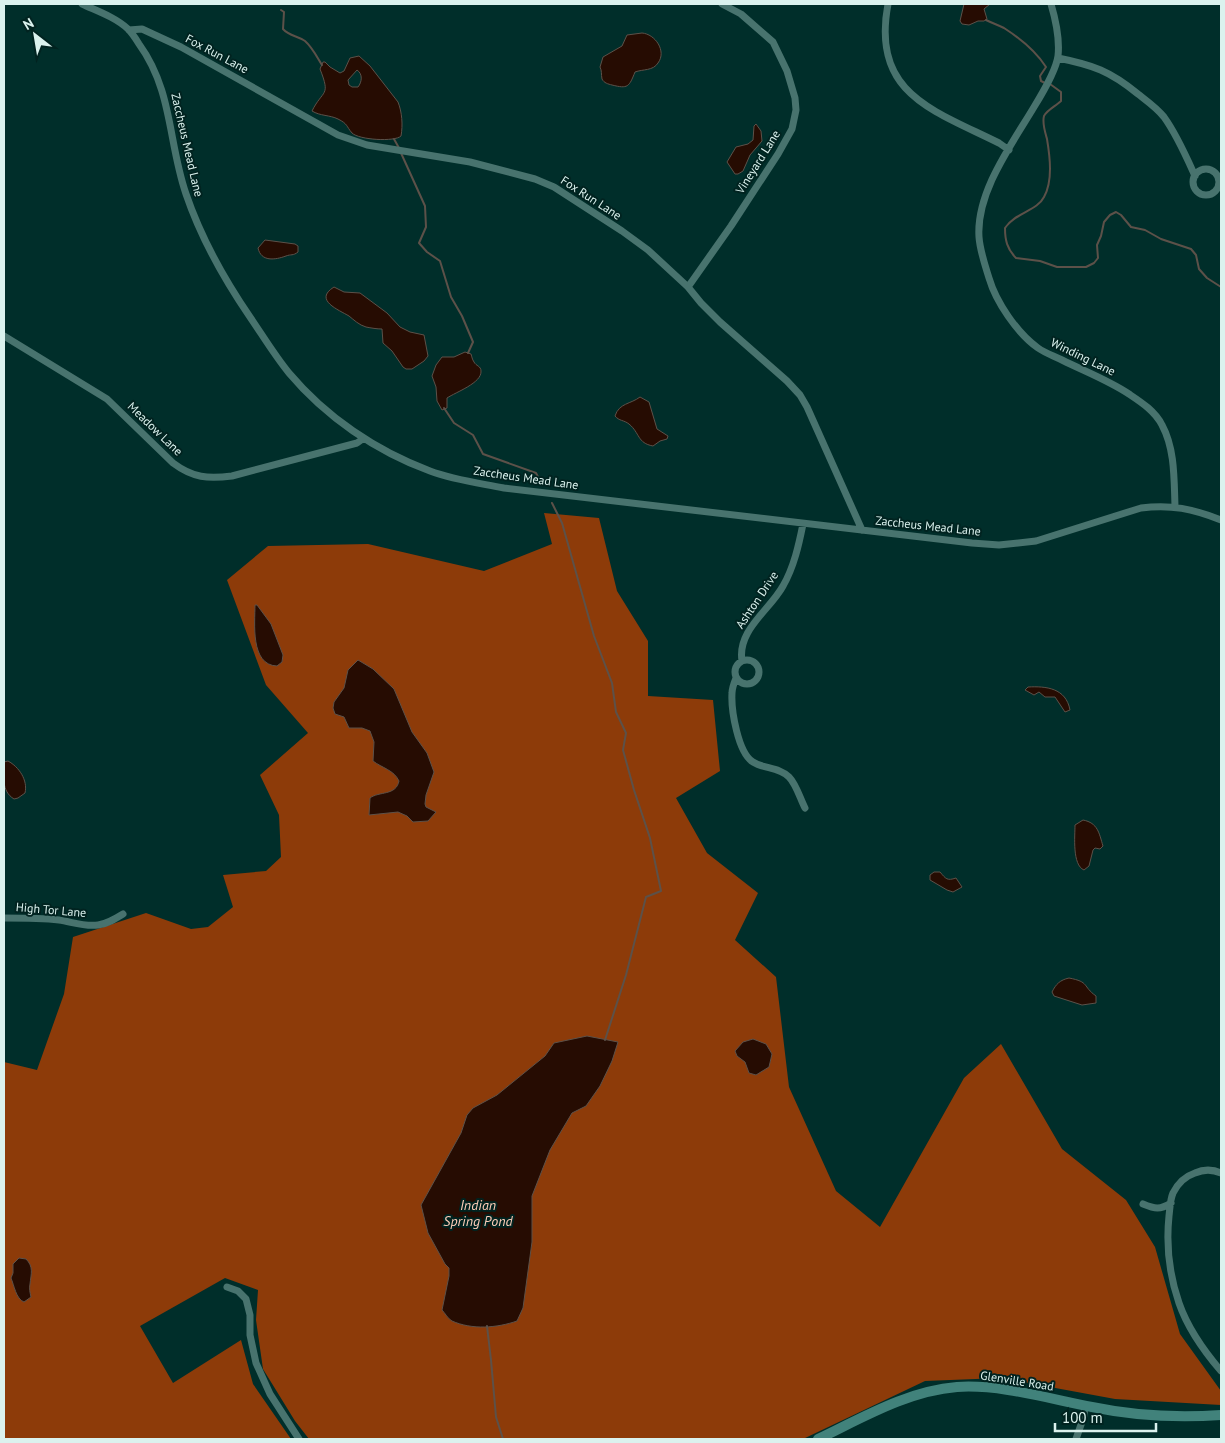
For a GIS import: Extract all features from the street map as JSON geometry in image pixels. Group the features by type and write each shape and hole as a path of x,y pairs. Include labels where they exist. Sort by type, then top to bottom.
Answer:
{"main road":[{"name":"Glenville Road","path":"818,1439 898,1402 918,1395 956,1387 1008,1391 1148,1416 1221,1415"}],"street":[{"name":"Zaccheus Mead Lane","path":"82,4 110,17 129,30 148,57 160,81 165,98 185,192 195,220 241,304 289,373 334,417 364,438 395,456 431,472 504,488 972,543 1017,544 1062,534 1141,508 1155,506 1175,506 1194,510 1221,520"},
{"name":"Vineyard Lane","path":"688,287 732,226 778,154 792,128 796,110 795,98 787,72 773,42 741,14 722,4"},
{"path":"888,4 885,19 885,38 892,66 904,87 930,109 999,143 1009,150"},
{"name":"Winding Lane","path":"1051,4 1059,43 1058,58 1043,91 988,189 980,222 982,255 994,294 1010,318 1038,348 1117,386 1143,403 1154,414 1163,428 1170,449 1173,465 1175,506"},
{"name":"Fox Run Lane","path":"129,30 142,29 181,47 338,135 367,145 470,162 535,179 554,187 622,231 648,250 688,287 716,318 787,381 800,395 862,530"},
{"path":"1058,58 1108,72 1118,77 1149,102 1173,131 1195,176"},
{"name":"Meadow Lane","path":"4,336 98,393 173,464 195,476 232,476 357,443 364,438"},
{"name":"Ashton Drive","path":"803,524 799,545 783,585 748,633 741,649 742,661 734,670 736,678 732,694 733,713 746,756 752,762 782,772 789,777 805,808"},
{"path":"736,678 741,684 749,685 757,679 759,674 757,664 750,660 742,661"},
{"name":"High Tor Lane","path":"4,918 62,920 86,926 110,922 123,914"},
{"path":"1221,1173 1208,1170 1200,1171 1184,1179 1173,1194 1168,1246 1171,1272 1178,1302 1194,1337 1221,1371"},
{"path":"1143,1204 1159,1209 1171,1203"},
{"path":"227,1287 238,1290 246,1299 250,1315 250,1336 256,1363 270,1394 299,1439"},
{"path":"1076,1439 1084,1416 1085,1406"}],"shaded area":[{"path":"544,513 599,518 617,591 648,641 648,696 713,700 720,771 676,798 707,853 758,893 735,940 776,977 789,1087 836,1191 880,1227 964,1078 1001,1044 1062,1149 1126,1200 1155,1247 1180,1334 1221,1391 1221,1405 1115,1399 1001,1378 925,1381 803,1439 309,1439 295,1421 263,1369 256,1320 258,1290 225,1278 140,1326 173,1383 241,1340 253,1384 291,1439 4,1439 4,1062 37,1070 64,994 73,937 146,913 191,929 208,927 233,907 223,875 266,871 281,857 279,815 260,775 308,733 266,685 227,580 268,546 368,544 484,571 552,544"}],"water":[{"path":"964,4 990,4 984,9 987,19 969,25 962,24 960,21"},
{"path":"642,33 651,36 660,48 660,58 656,66 651,69 635,72 629,84 625,87 605,82 602,79 600,67 603,57 622,46 627,35"},
{"path":"359,56 370,66 398,102 402,119 401,136 385,140 369,139 352,133 338,119 312,111 325,89 320,69 323,62 340,73 344,71 350,58","holes":["357,70 361,76 360,83 358,87 352,87 349,85 348,80"]},
{"path":"756,124 761,131 762,141 750,155 743,171 735,174 727,162 736,147 748,144 753,140 754,126"},
{"path":"265,240 295,244 298,246 298,252 277,258 265,258 258,248"},
{"path":"334,287 344,292 360,293 387,313 400,327 410,332 424,335 428,356 412,369 403,367 392,351 383,343 382,329 361,325 330,304 326,296"},
{"path":"465,352 471,354 472,359 480,368 480,375 468,387 447,398 447,408 442,410 437,401 436,387 432,376 436,365 442,357 454,357"},
{"path":"640,397 649,402 657,429 668,436 667,439 653,446 644,443 633,427 615,416 622,406"},
{"path":"255,605 257,605 271,624 283,655 282,662 277,666 268,664 262,659 258,651 255,632"},
{"path":"358,660 373,669 394,689 412,732 427,753 434,772 425,804 426,807 436,812 428,821 413,822 407,816 398,812 369,815 370,798 391,791 397,786 399,781 391,772 373,761 374,742 370,731 362,728 349,728 344,717 335,714 334,702 344,688 348,670"},
{"path":"1028,687 1048,688 1060,693 1068,703 1070,710 1065,712 1055,697 1045,697 1039,692 1034,695 1025,690"},
{"path":"8,761 19,770 26,788 25,793 14,799 7,792 4,783 4,762"},
{"path":"1083,820 1095,826 1103,846 1100,849 1095,848 1093,850 1089,866 1084,870 1080,867 1076,856 1075,843 1075,825"},
{"path":"934,872 940,872 945,878 956,878 962,887 953,892 947,890 930,880 930,875"},
{"path":"1069,978 1083,983 1096,996 1096,1003 1082,1005 1054,996 1052,992 1057,985"},
{"name":"Indian Spring Pond","path":"587,1036 618,1042 612,1061 600,1086 586,1106 572,1113 550,1150 532,1196 532,1242 523,1308 517,1321 501,1325 476,1327 452,1321 442,1310 449,1268 428,1233 421,1205 461,1133 467,1115 473,1108 497,1095 545,1056 554,1043"},
{"path":"753,1039 766,1044 772,1054 769,1067 756,1075 749,1073 745,1062 737,1056 735,1051 743,1042"},
{"path":"19,1258 26,1259 31,1268 31,1297 24,1302 17,1295 11,1278 13,1264"}],"waterway":[{"path":"281,10 284,12 283,29 305,41 322,65"},
{"path":"986,20 1004,28 1032,50 1046,67 1040,76 1041,81 1045,83"},
{"path":"1050,84 1061,92 1061,101 1047,112 1043,119 1050,161 1049,184 1041,202 1015,218 1005,228 1007,244 1013,255 1016,258 1040,261 1057,267 1086,267 1094,263 1098,258 1097,245 1104,222 1110,215 1116,212 1131,227 1145,230 1161,239 1191,249 1196,255 1199,269 1207,278 1221,287"},
{"path":"394,139 399,148"},
{"path":"401,153 425,206 426,227 419,243 427,252 440,261 451,297 462,316 473,342 468,353"},
{"path":"444,408 454,423 473,435 483,454 536,473 538,477"},
{"path":"552,503 562,523 594,636 612,683 616,712 626,733 623,750 650,838 661,891 646,897 626,975 605,1040"},
{"path":"487,1326 496,1417 503,1439"}]}
